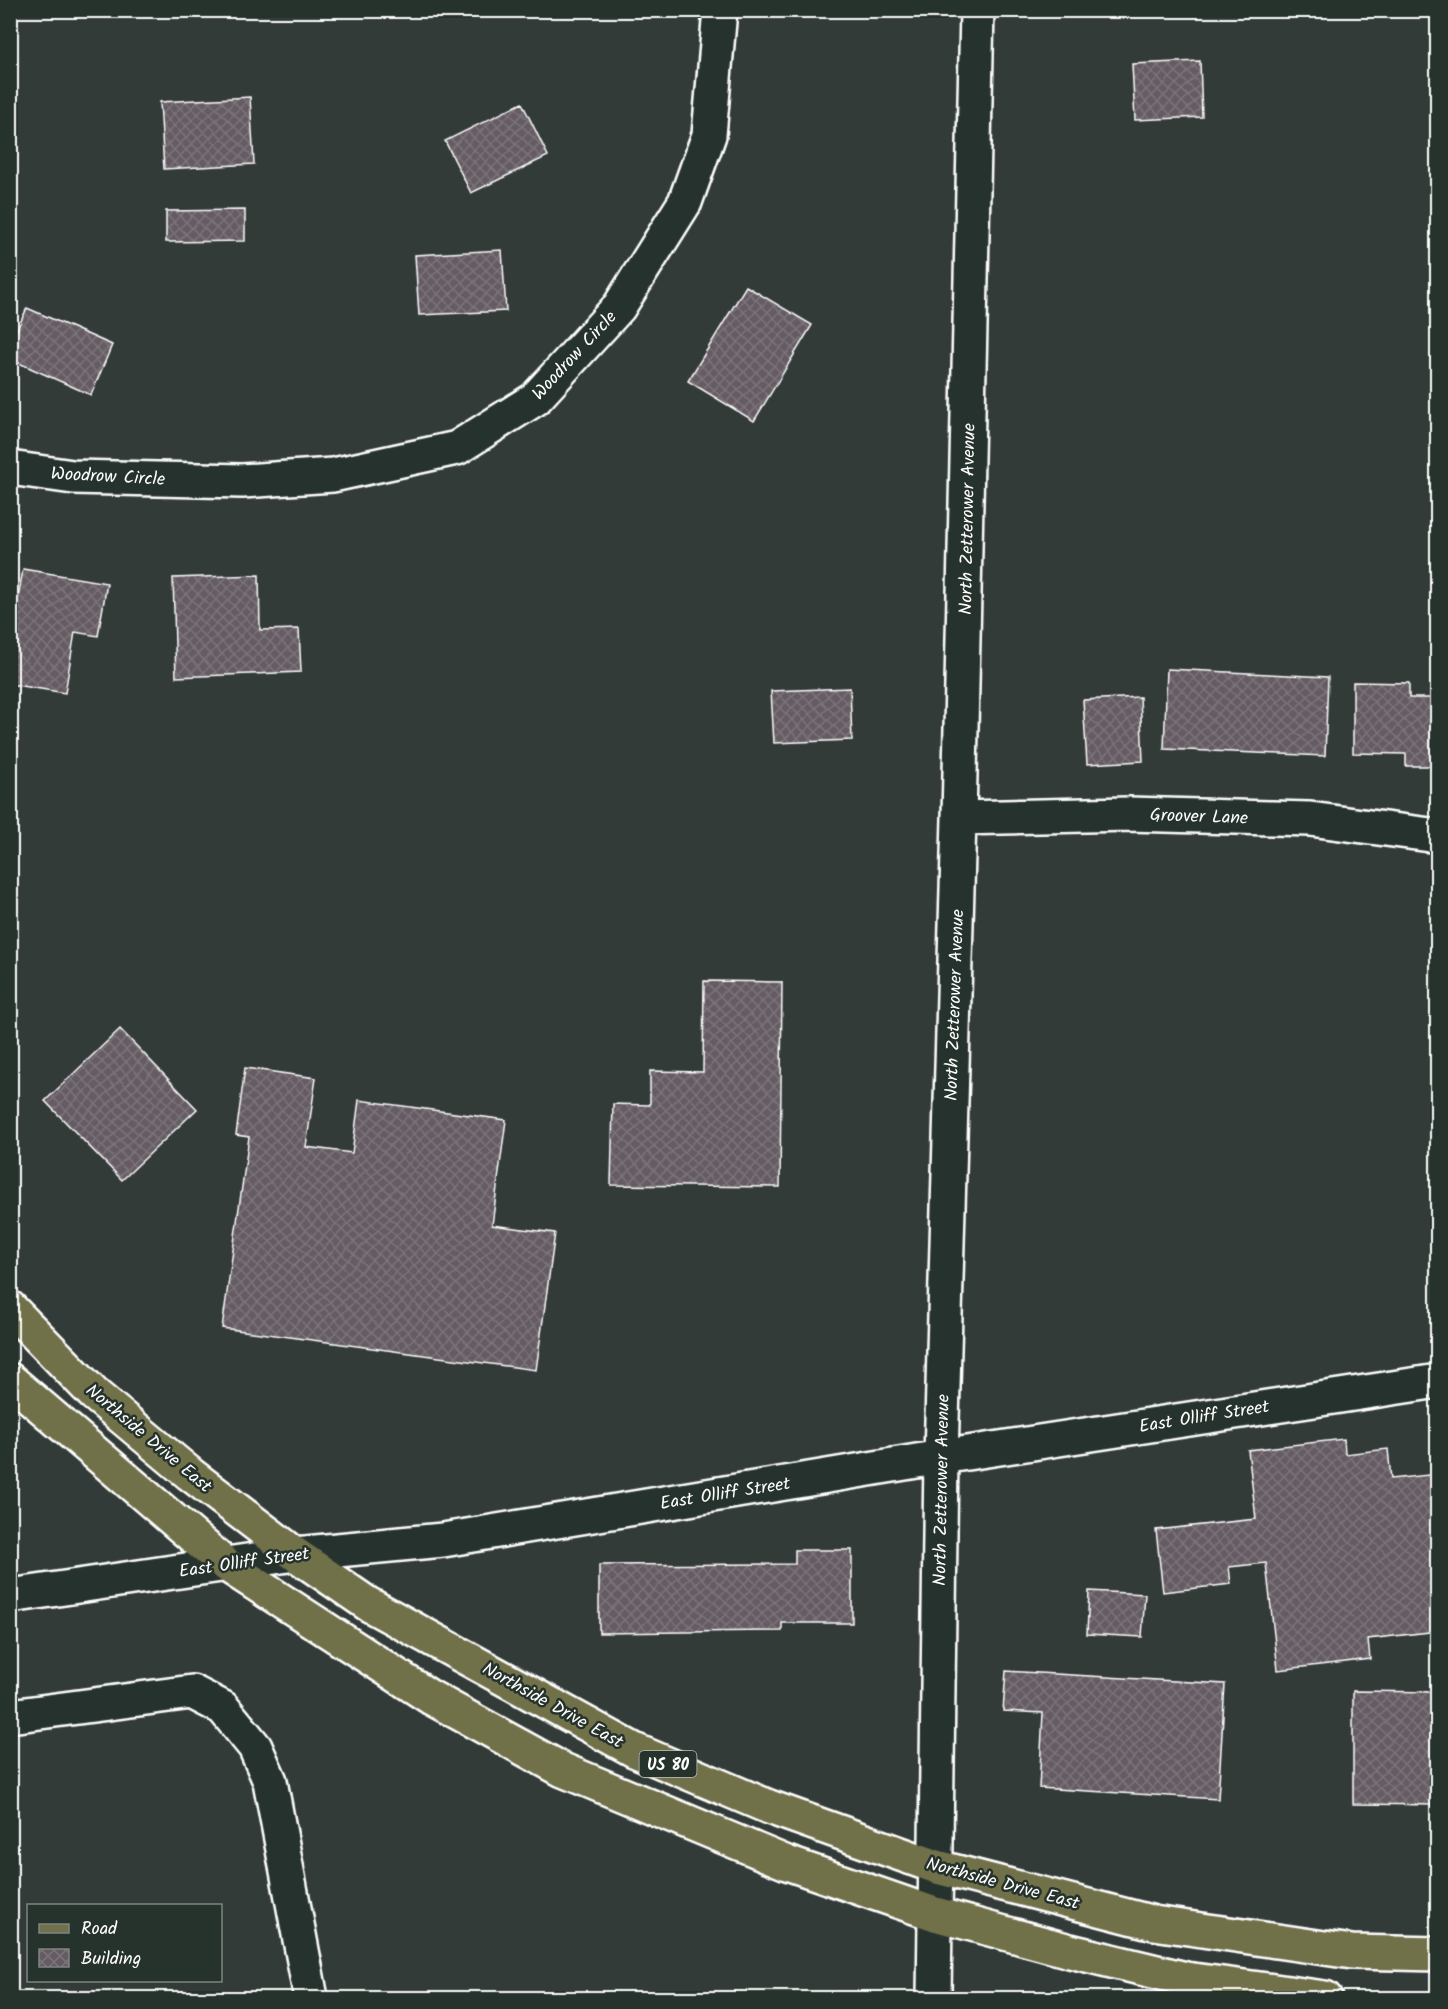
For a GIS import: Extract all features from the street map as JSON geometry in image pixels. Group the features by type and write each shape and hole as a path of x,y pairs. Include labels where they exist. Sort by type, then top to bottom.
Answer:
{"main road":[{"name":"Northside Drive East","path":"10,1308 94,1394 190,1474 295,1554 368,1604 634,1750 769,1807 937,1867 1154,1923 1352,1952 1437,1954"},
{"name":"US 80","path":"10,1380 225,1564 430,1697 563,1770 787,1863 935,1914 1070,1951 1186,1979 1325,1998"}],"street":[{"name":"Woodrow Circle","path":"10,468 72,477 242,481 333,475 457,448 535,399 619,307 685,202 709,135 720,10"},
{"name":"North Zetterower Avenue","path":"934,1998 940,1457 959,818 977,10"},
{"name":"Groover Lane","path":"959,818 1129,814 1310,819 1437,836"},
{"name":"East Olliff Street","path":"10,1596 295,1554 442,1540 940,1457 1437,1381"},
{"path":"10,1716 192,1692 222,1708 255,1747 270,1780 312,1998"}],"building":[{"path":"1200,61 1202,117 1135,120 1132,64"},
{"path":"250,97 254,164 164,169 160,102"},
{"path":"522,103 548,156 471,193 445,141"},
{"path":"245,210 245,241 166,242 166,211"},
{"path":"502,250 506,311 419,315 415,255"},
{"path":"746,286 812,325 754,421 688,381"},
{"path":"27,308 112,345 91,395 10,359 10,345"},
{"path":"23,569 107,583 98,636 75,632 65,693 10,684 10,644"},
{"path":"259,575 260,630 299,629 301,672 176,677 173,578"},
{"path":"1167,669 1328,677 1325,756 1164,749"},
{"path":"1353,682 1409,683 1409,698 1438,698 1438,766 1406,766 1406,754 1353,753"},
{"path":"850,688 852,740 774,743 771,691"},
{"path":"1140,697 1143,761 1087,764 1083,700"},
{"path":"704,981 782,982 780,1187 611,1185 613,1104 650,1105 650,1071 703,1072"},
{"path":"120,1029 197,1109 122,1180 45,1101"},
{"path":"245,1068 316,1078 306,1147 352,1153 359,1100 506,1120 492,1225 555,1233 536,1370 222,1328 249,1137 236,1135"},
{"path":"1344,1439 1345,1454 1388,1449 1391,1479 1438,1474 1438,1631 1368,1639 1370,1659 1278,1670 1266,1563 1229,1567 1231,1584 1163,1592 1156,1530 1256,1519 1248,1450"},
{"path":"795,1550 852,1550 852,1623 782,1623 782,1631 599,1633 599,1565 795,1564"},
{"path":"1089,1591 1145,1594 1142,1637 1087,1634"},
{"path":"1006,1671 1225,1684 1218,1799 1039,1788 1043,1713 1003,1711"},
{"path":"1353,1691 1438,1692 1438,1805 1353,1804"}]}
